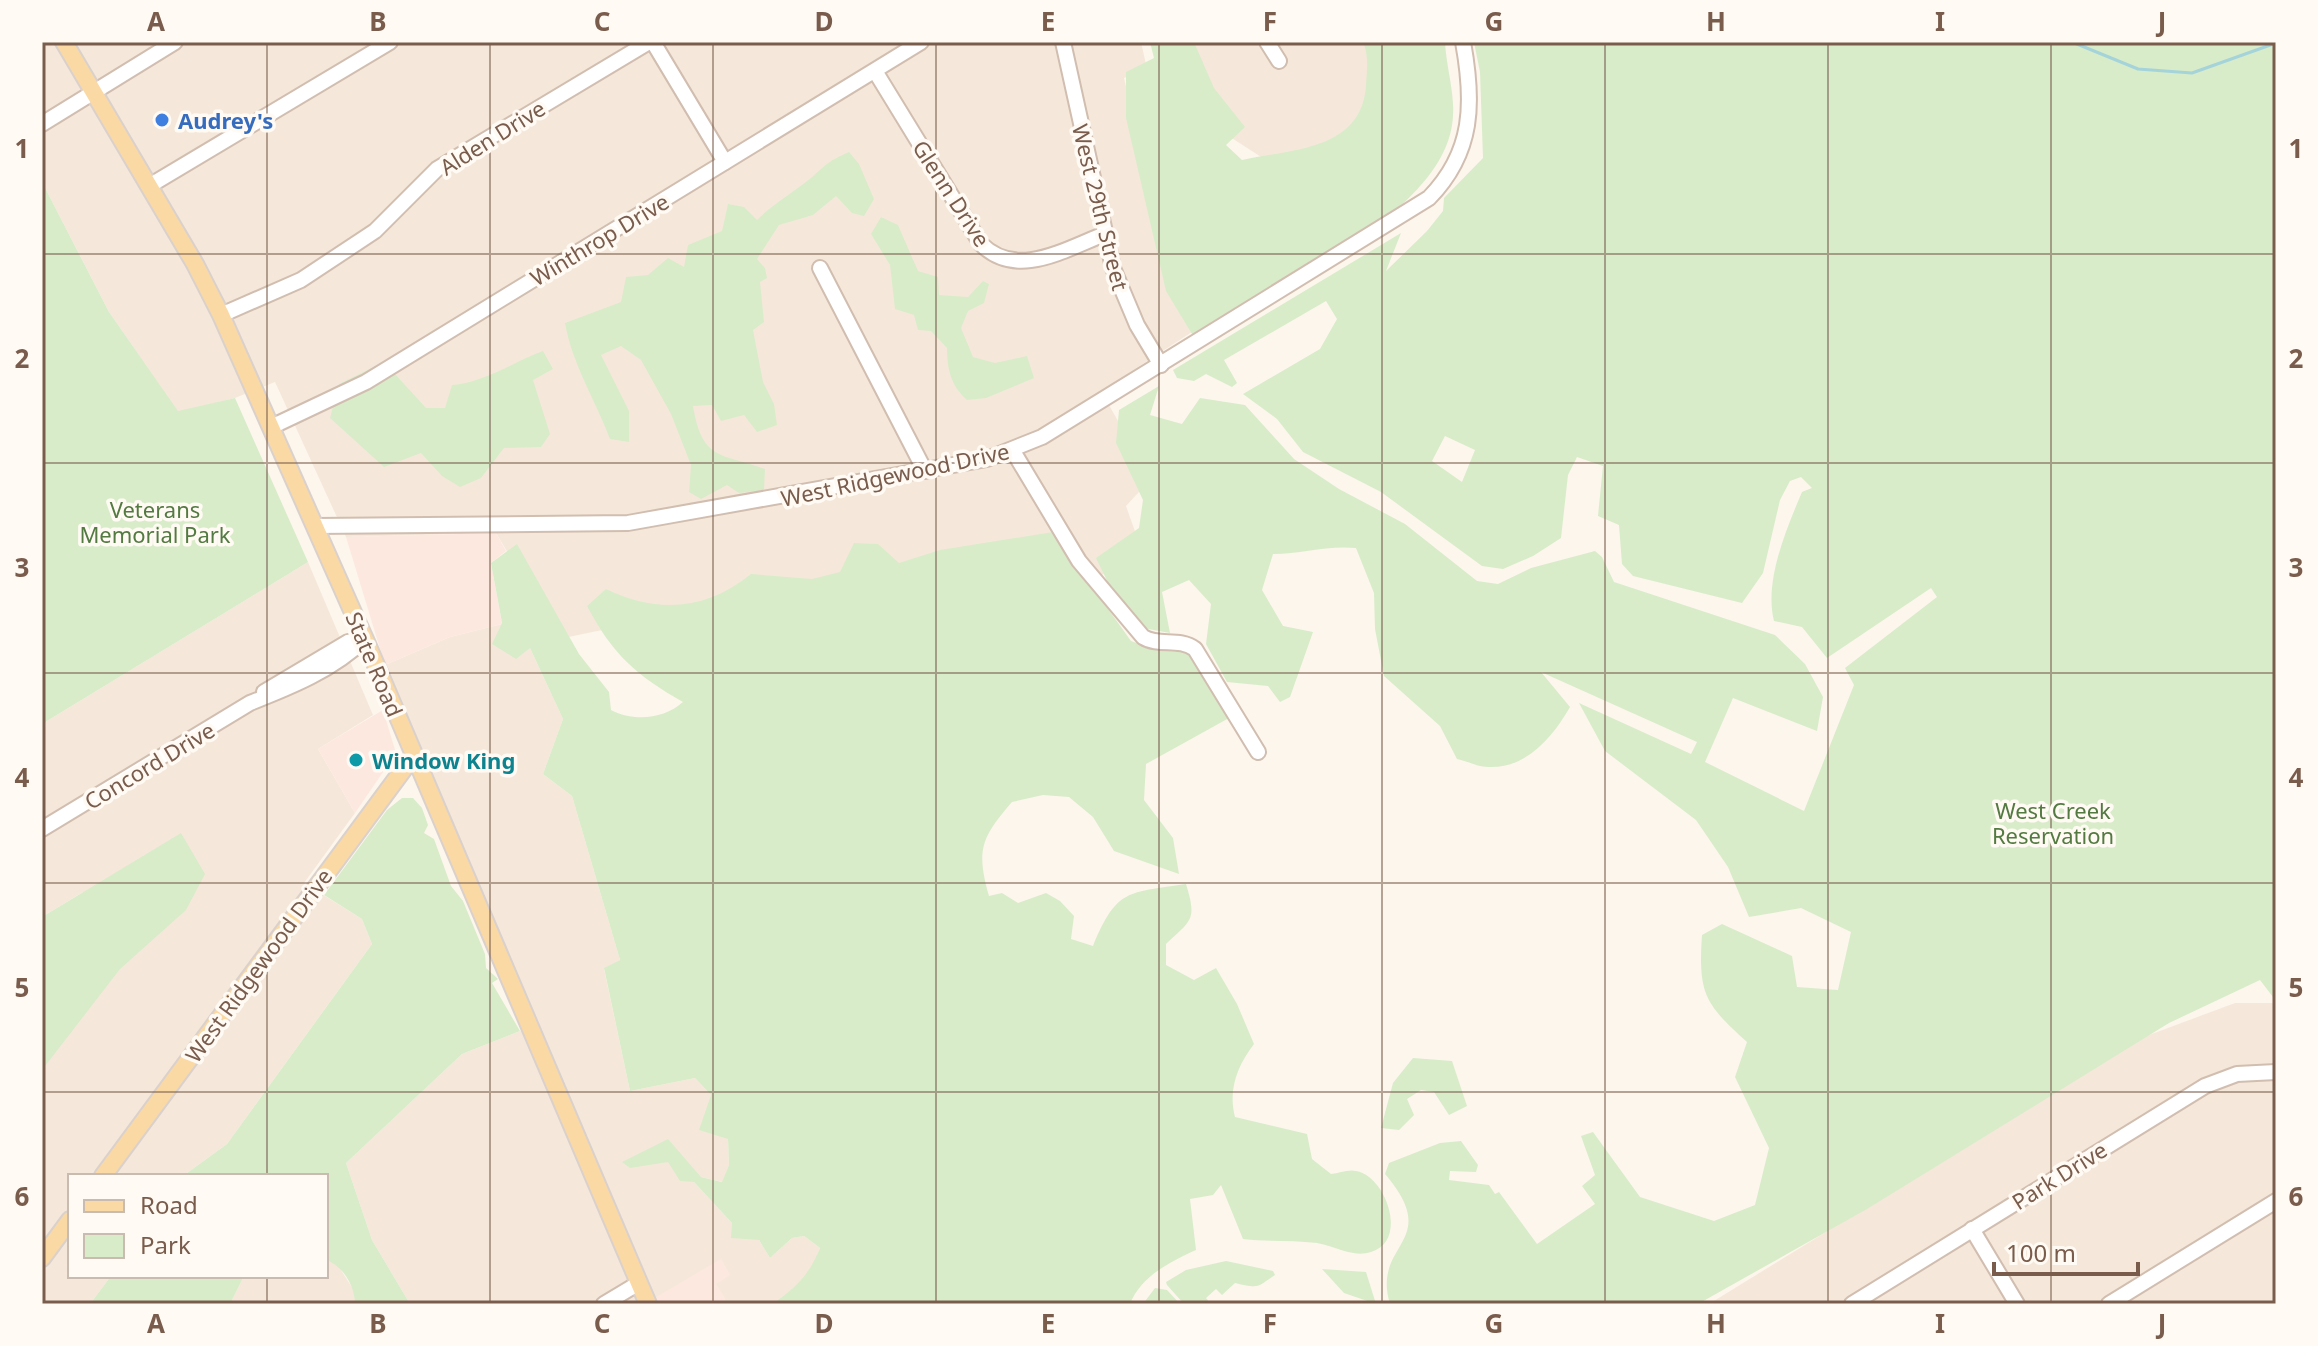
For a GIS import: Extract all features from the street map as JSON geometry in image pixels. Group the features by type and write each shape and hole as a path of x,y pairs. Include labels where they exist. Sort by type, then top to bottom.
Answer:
{"main road":[{"name":"State Road","path":"64,42 221,315 365,639 648,1304"},
{"name":"West Ridgewood Drive","path":"104,1174 414,755"},
{"path":"42,1258 68,1223"}],"street":[{"path":"42,124 175,42"},
{"path":"149,186 390,42"},
{"path":"651,42 725,162"},
{"name":"Alden Drive","path":"221,315 301,280 375,231 437,169 651,42"},
{"name":"Winthrop Drive","path":"271,427 366,382 921,42"},
{"name":"West 29th Street","path":"1063,42 1105,234 1125,300 1161,365"},
{"path":"1267,42 1279,61"},
{"name":"West Ridgewood Drive","path":"316,526 628,523 925,471 1013,451 1161,365 1403,217 1440,187 1457,161 1470,122 1469,80 1463,42"},
{"name":"Glenn Drive","path":"875,71 981,244 991,254 1005,261 1021,263 1105,234"},
{"path":"820,268 925,471"},
{"path":"1013,451 1097,585 1149,641 1185,643 1195,649 1258,752"},
{"name":"Concord Drive","path":"42,829 348,642 365,639"},
{"name":"Park Drive","path":"1852,1304 2205,1086 2237,1074 2276,1072"},
{"path":"2109,1304 2276,1201"},
{"path":"1972,1229 2017,1304"},
{"path":"604,1304 639,1283"}],"shaded area":[{"path":"42,42 1141,42 1147,69 1124,78 1178,307 1192,332 1101,391 1151,479 1126,506 1142,551 1085,585 684,613 559,639 496,533 346,537 275,382 235,398 178,412 109,312 42,182"},
{"path":"1180,42 1381,42 1363,136 1275,166 1227,135"},
{"path":"496,533 506,551 491,563 502,624 450,637 385,665 346,537"},
{"path":"308,562 373,715 318,749 355,813 304,883 362,919 372,944 227,1144 186,1174 68,1174 68,1278 110,1278 90,1304 42,1304 42,973 83,892 42,917 42,724"},
{"path":"502,624 530,648 563,719 543,774 572,796 620,960 604,969 630,1091 695,1078 711,1095 709,1106 728,1139 729,1165 723,1182 701,1177 694,1182 732,1223 759,1240 770,1258 792,1238 804,1236 820,1248 812,1268 796,1288 772,1304 655,1298 658,1304 410,1304 372,1240 346,1163 462,1054 538,1024 385,665 450,637"},
{"path":"383,710 396,753 355,813 318,749"},
{"path":"2235,1003 2276,1003 2276,1304 1709,1304 2141,1038"},
{"path":"721,1259 730,1275 716,1284 726,1300 720,1304 658,1304 655,1298"},
{"path":"328,1261 337,1264 355,1292 355,1304 230,1304 243,1278 328,1278"}],"green space":[{"path":"1150,42 1194,42 1214,88 1245,127 1226,145 1242,160 1321,143 1338,135 1352,123 1362,107 1366,85 1367,58 1363,42 1445,42 1453,104 1450,136 1428,176 1396,210 1195,339 1166,291 1126,118 1126,72 1154,58"},
{"name":"West Creek Reservation","path":"1474,42 2276,42 2276,1001 2260,980 2169,1023 1867,1209 1698,1304 1390,1304 1387,1283 1390,1267 1408,1229 1408,1215 1401,1197 1385,1174 1389,1163 1440,1143 1461,1141 1478,1165 1476,1172 1450,1171 1449,1180 1489,1185 1495,1194 1499,1192 1537,1244 1595,1204 1582,1186 1595,1175 1581,1136 1593,1132 1640,1197 1714,1221 1755,1205 1769,1148 1735,1077 1747,1042 1713,1007 1703,985 1702,935 1722,924 1792,956 1797,987 1838,990 1851,932 1801,908 1749,917 1728,867 1696,820 1605,751 1579,703 1691,754 1697,742 1541,672 1570,707 1547,740 1526,757 1502,766 1484,767 1457,759 1440,726 1384,676 1375,629 1374,593 1356,548 1273,554 1262,590 1283,626 1313,632 1290,697 1280,702 1268,686 1227,682 1206,644 1211,604 1189,580 1162,592 1170,633 1143,628 1114,595 1096,558 1139,528 1143,500 1116,443 1119,410 1159,386 1150,415 1182,424 1200,398 1245,405 1294,459 1339,489 1405,524 1477,581 1498,584 1531,568 1595,551 1602,557 1614,582 1775,635 1805,664 1823,697 1817,731 1733,698 1705,762 1804,811 1854,685 1845,668 1937,597 1931,588 1827,658 1802,627 1774,621 1772,589 1778,556 1802,492 1812,488 1801,477 1790,481 1780,500 1763,573 1742,603 1633,576 1622,564 1619,525 1598,516 1603,466 1577,457 1568,475 1561,538 1533,556 1503,569 1482,566 1381,492 1303,452 1277,419 1243,394 1320,349 1337,319 1326,301 1224,360 1237,383 1232,387 1206,374 1194,381 1177,378 1173,370 1401,233 1386,271 1427,231 1443,211 1444,198 1483,158 1480,72","holes":["1445,436 1475,450 1462,482 1432,461"]},
{"path":"849,152 859,164 874,199 864,216 852,213 836,196 813,215 779,225 757,259 765,268 767,278 760,282 764,322 753,330 763,382 774,404 777,425 757,432 744,415 721,421 712,405 693,406 697,424 708,446 725,457 765,469 764,490 739,493 727,485 701,499 689,492 691,465 671,414 641,360 621,346 601,355 629,411 629,442 610,439 578,367 565,323 621,302 626,277 648,275 668,258 684,267 688,245 722,231 728,204 744,207 757,220 827,164"},
{"name":"Veterans Memorial Park","path":"42,182 109,312 178,411 235,398 308,562 42,724"},
{"path":"881,217 898,225 918,271 938,277 939,295 968,297 983,281 989,284 984,303 968,311 961,328 973,357 995,363 1027,356 1034,378 986,398 967,400 962,395 951,377 947,348 931,331 918,330 914,315 895,309 890,265 871,234"},
{"path":"543,351 553,369 533,380 550,434 541,447 504,448 481,478 460,487 442,476 421,453 384,467 330,418 339,384 384,362 426,408 445,408 452,385 487,376"},
{"path":"1053,532 1131,641 1156,650 1192,653 1229,718 1146,764 1144,800 1173,838 1179,874 1114,851 1093,817 1069,797 1043,795 1012,802 988,835 982,856 989,896 1002,893 1018,903 1046,893 1060,901 1074,916 1071,939 1093,946 1110,913 1127,897 1150,889 1186,884 1191,905 1190,918 1166,944 1166,965 1194,980 1216,968 1237,1004 1254,1044 1243,1061 1233,1088 1235,1117 1307,1134 1312,1159 1331,1174 1353,1171 1367,1175 1384,1196 1389,1209 1389,1235 1382,1246 1364,1253 1351,1253 1317,1243 1243,1239 1221,1185 1213,1195 1190,1199 1196,1250 1149,1278 1130,1304 772,1304 801,1280 820,1248 804,1236 792,1238 770,1258 759,1240 731,1238 732,1223 694,1182 680,1181 668,1162 630,1168 622,1162 668,1139 701,1177 722,1182 729,1165 728,1139 699,1130 711,1095 695,1078 630,1091 604,968 620,960 572,796 543,774 563,719 530,648 516,659 492,644 502,623 491,563 517,544 579,654 609,692 611,710 629,716 648,717 667,712 683,702 639,673 606,638 587,606 606,589 644,602 682,604 717,595 751,574 812,579 840,572 854,543 878,544 899,563 940,550"},
{"path":"402,798 413,798 422,808 428,825 424,833 434,839 451,886 463,901 485,954 486,968 498,979 492,983 520,1031 462,1054 346,1163 372,1240 410,1304 355,1304 347,1278 328,1261 328,1174 186,1174 227,1144 372,944 362,919 324,895 387,810"},
{"path":"181,833 205,874 186,910 120,969 42,1070 42,917"},
{"path":"1413,1058 1452,1061 1467,1106 1449,1115 1434,1092 1421,1090 1407,1099 1414,1115 1399,1130 1381,1128 1393,1083"},
{"path":"1226,1261 1273,1271 1275,1275 1258,1286 1235,1283 1222,1295 1216,1289 1206,1298 1211,1304 1184,1304 1167,1285 1166,1282 1186,1270"},
{"path":"1322,1269 1366,1272 1376,1304 1344,1293"},
{"path":"110,1278 243,1278 230,1304 90,1304"},
{"path":"1155,1288 1167,1290 1180,1304 1143,1304"}],"waterway":[{"path":"2072,42 2138,69 2192,73 2276,43"}],"place":[{"name":"Audrey's","path":"162,120"},
{"name":"Window King","path":"356,760"}]}
